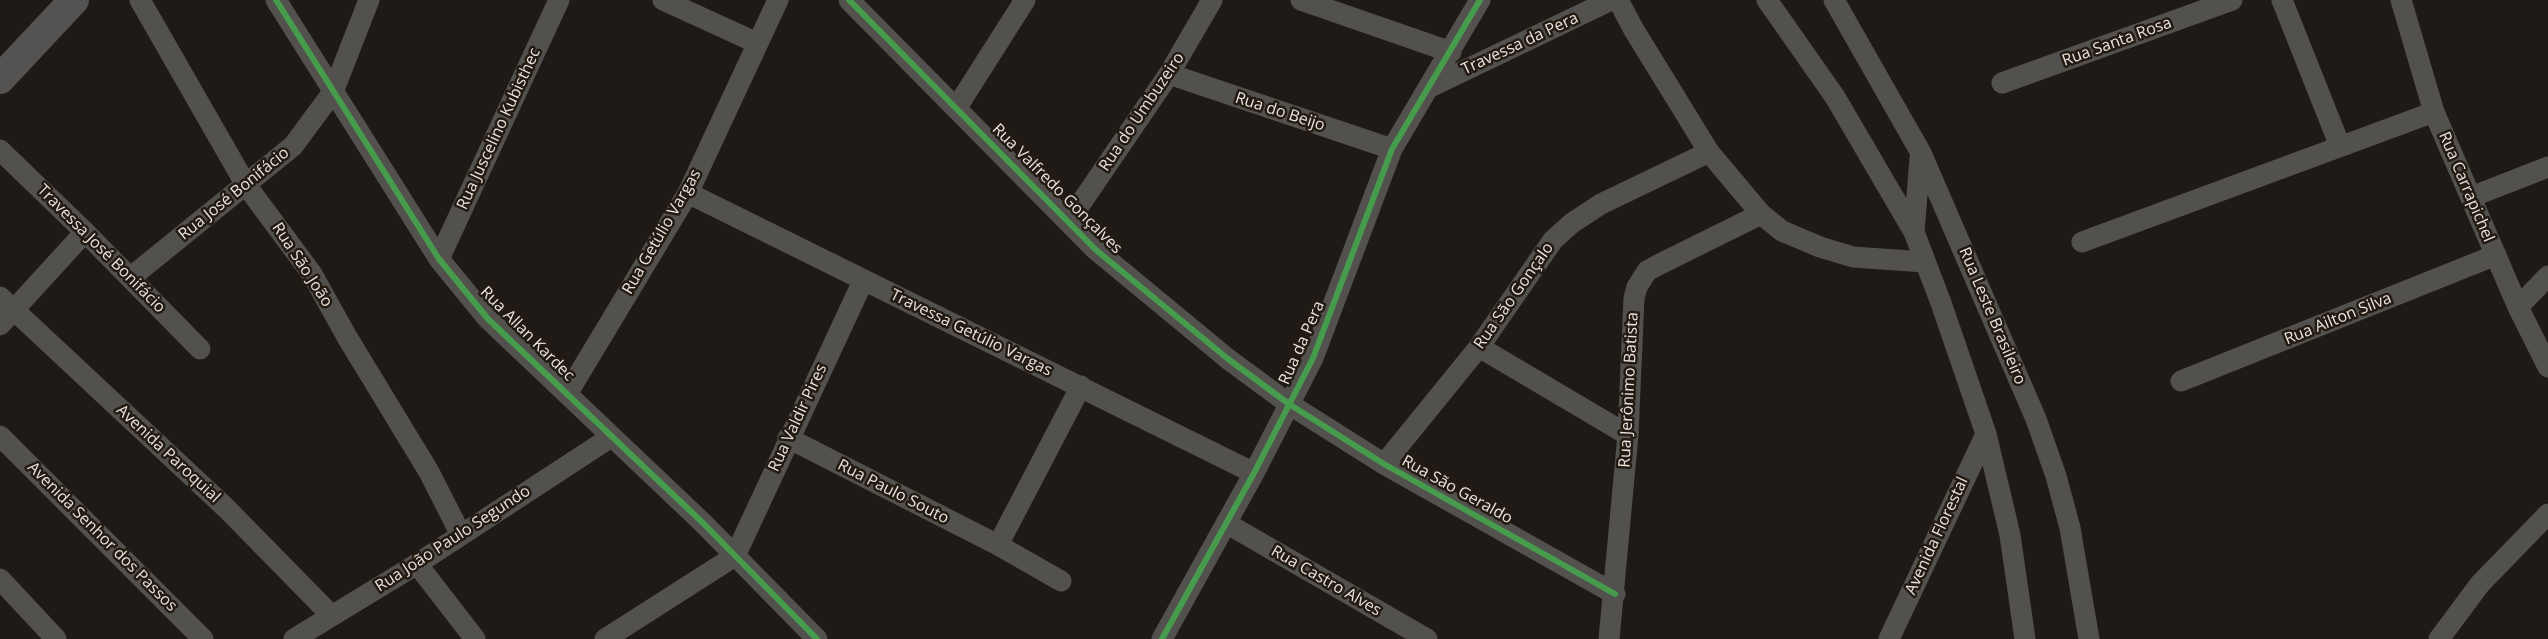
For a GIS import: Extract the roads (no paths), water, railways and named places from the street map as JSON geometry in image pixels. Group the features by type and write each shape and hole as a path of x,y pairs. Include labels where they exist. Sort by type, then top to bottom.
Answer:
{"street":[{"path":"0,79 74,0"},
{"name":"Rua São João","path":"140,0 246,185 312,274 347,337 429,472 460,533"},
{"name":"Rua Allan Kardec","path":"276,0 439,259 488,319 703,523 817,639"},
{"name":"Rua José Bonifácio","path":"130,278 293,146 333,92 369,0"},
{"name":"Rua Juscelino Kubisthec","path":"439,259 559,0"},
{"path":"663,0 757,43"},
{"name":"Rua Getúlio Vargas","path":"567,394 688,193 778,0"},
{"name":"Rua Valfredo Gonçalves","path":"849,0 1105,257 1228,359 1289,404"},
{"path":"957,107 1025,0"},
{"name":"Rua do Umbuzeiro","path":"1068,222 1168,74 1212,0"},
{"path":"1301,0 1451,52"},
{"name":"Rua da Pera","path":"1162,639 1254,472 1313,358 1392,149 1480,0"},
{"name":"Travessa da Pera","path":"1428,89 1611,0"},
{"path":"1618,0 1709,152 1761,214 1782,231 1820,248 1853,257 1925,262"},
{"path":"1767,0 1835,97 1914,232 1986,434 2010,535 2025,639"},
{"name":"Rua Santa Rosa","path":"2002,83 2232,0"},
{"path":"2282,0 2340,146"},
{"name":"Rua Carrapichel","path":"2401,0 2434,111 2517,307 2548,367"},
{"name":"Rua Leste Brasileiro","path":"1841,4 1921,153 2036,419 2056,476 2070,528 2089,639"},
{"name":"Rua do Beijo","path":"1168,74 1392,149"},
{"path":"2082,242 2434,111"},
{"name":"Travessa José Bonifácio","path":"0,150 85,232 200,349"},
{"name":"Rua São Gonçalo","path":"1384,464 1479,347 1553,240 1572,223 1601,204 1709,152"},
{"path":"1914,232 1921,153"},
{"path":"2471,197 2548,167"},
{"name":"Travessa Getúlio Vargas","path":"688,193 1254,472"},
{"name":"Rua Jerônimo Batista","path":"1609,639 1615,594 1628,435 1634,298 1642,279 1658,265 1761,214"},
{"path":"4,311 85,232"},
{"name":"Rua Ailton Silva","path":"2181,381 2496,255"},
{"path":"2517,307 2548,276"},
{"name":"Rua Valdir Pires","path":"735,556 863,280"},
{"name":"Avenida Paroquial","path":"4,311 183,467 332,616"},
{"path":"1479,347 1628,435"},
{"path":"998,545 1081,386"},
{"name":"Rua São Geraldo","path":"1289,404 1384,464 1615,594"},
{"name":"Avenida Florestal","path":"1889,639 1986,434"},
{"name":"Avenida Senhor dos Passos","path":"0,436 202,639"},
{"name":"Rua João Paulo Segundo","path":"294,639 417,564 460,533 611,437"},
{"name":"Rua Paulo Souto","path":"788,438 998,545 1061,581"},
{"path":"2439,639 2480,584 2548,514"},
{"name":"Rua Castro Alves","path":"1226,523 1427,639"},
{"path":"605,639 735,556"},
{"path":"417,564 475,639"},
{"path":"3,588 56,639"}]}
